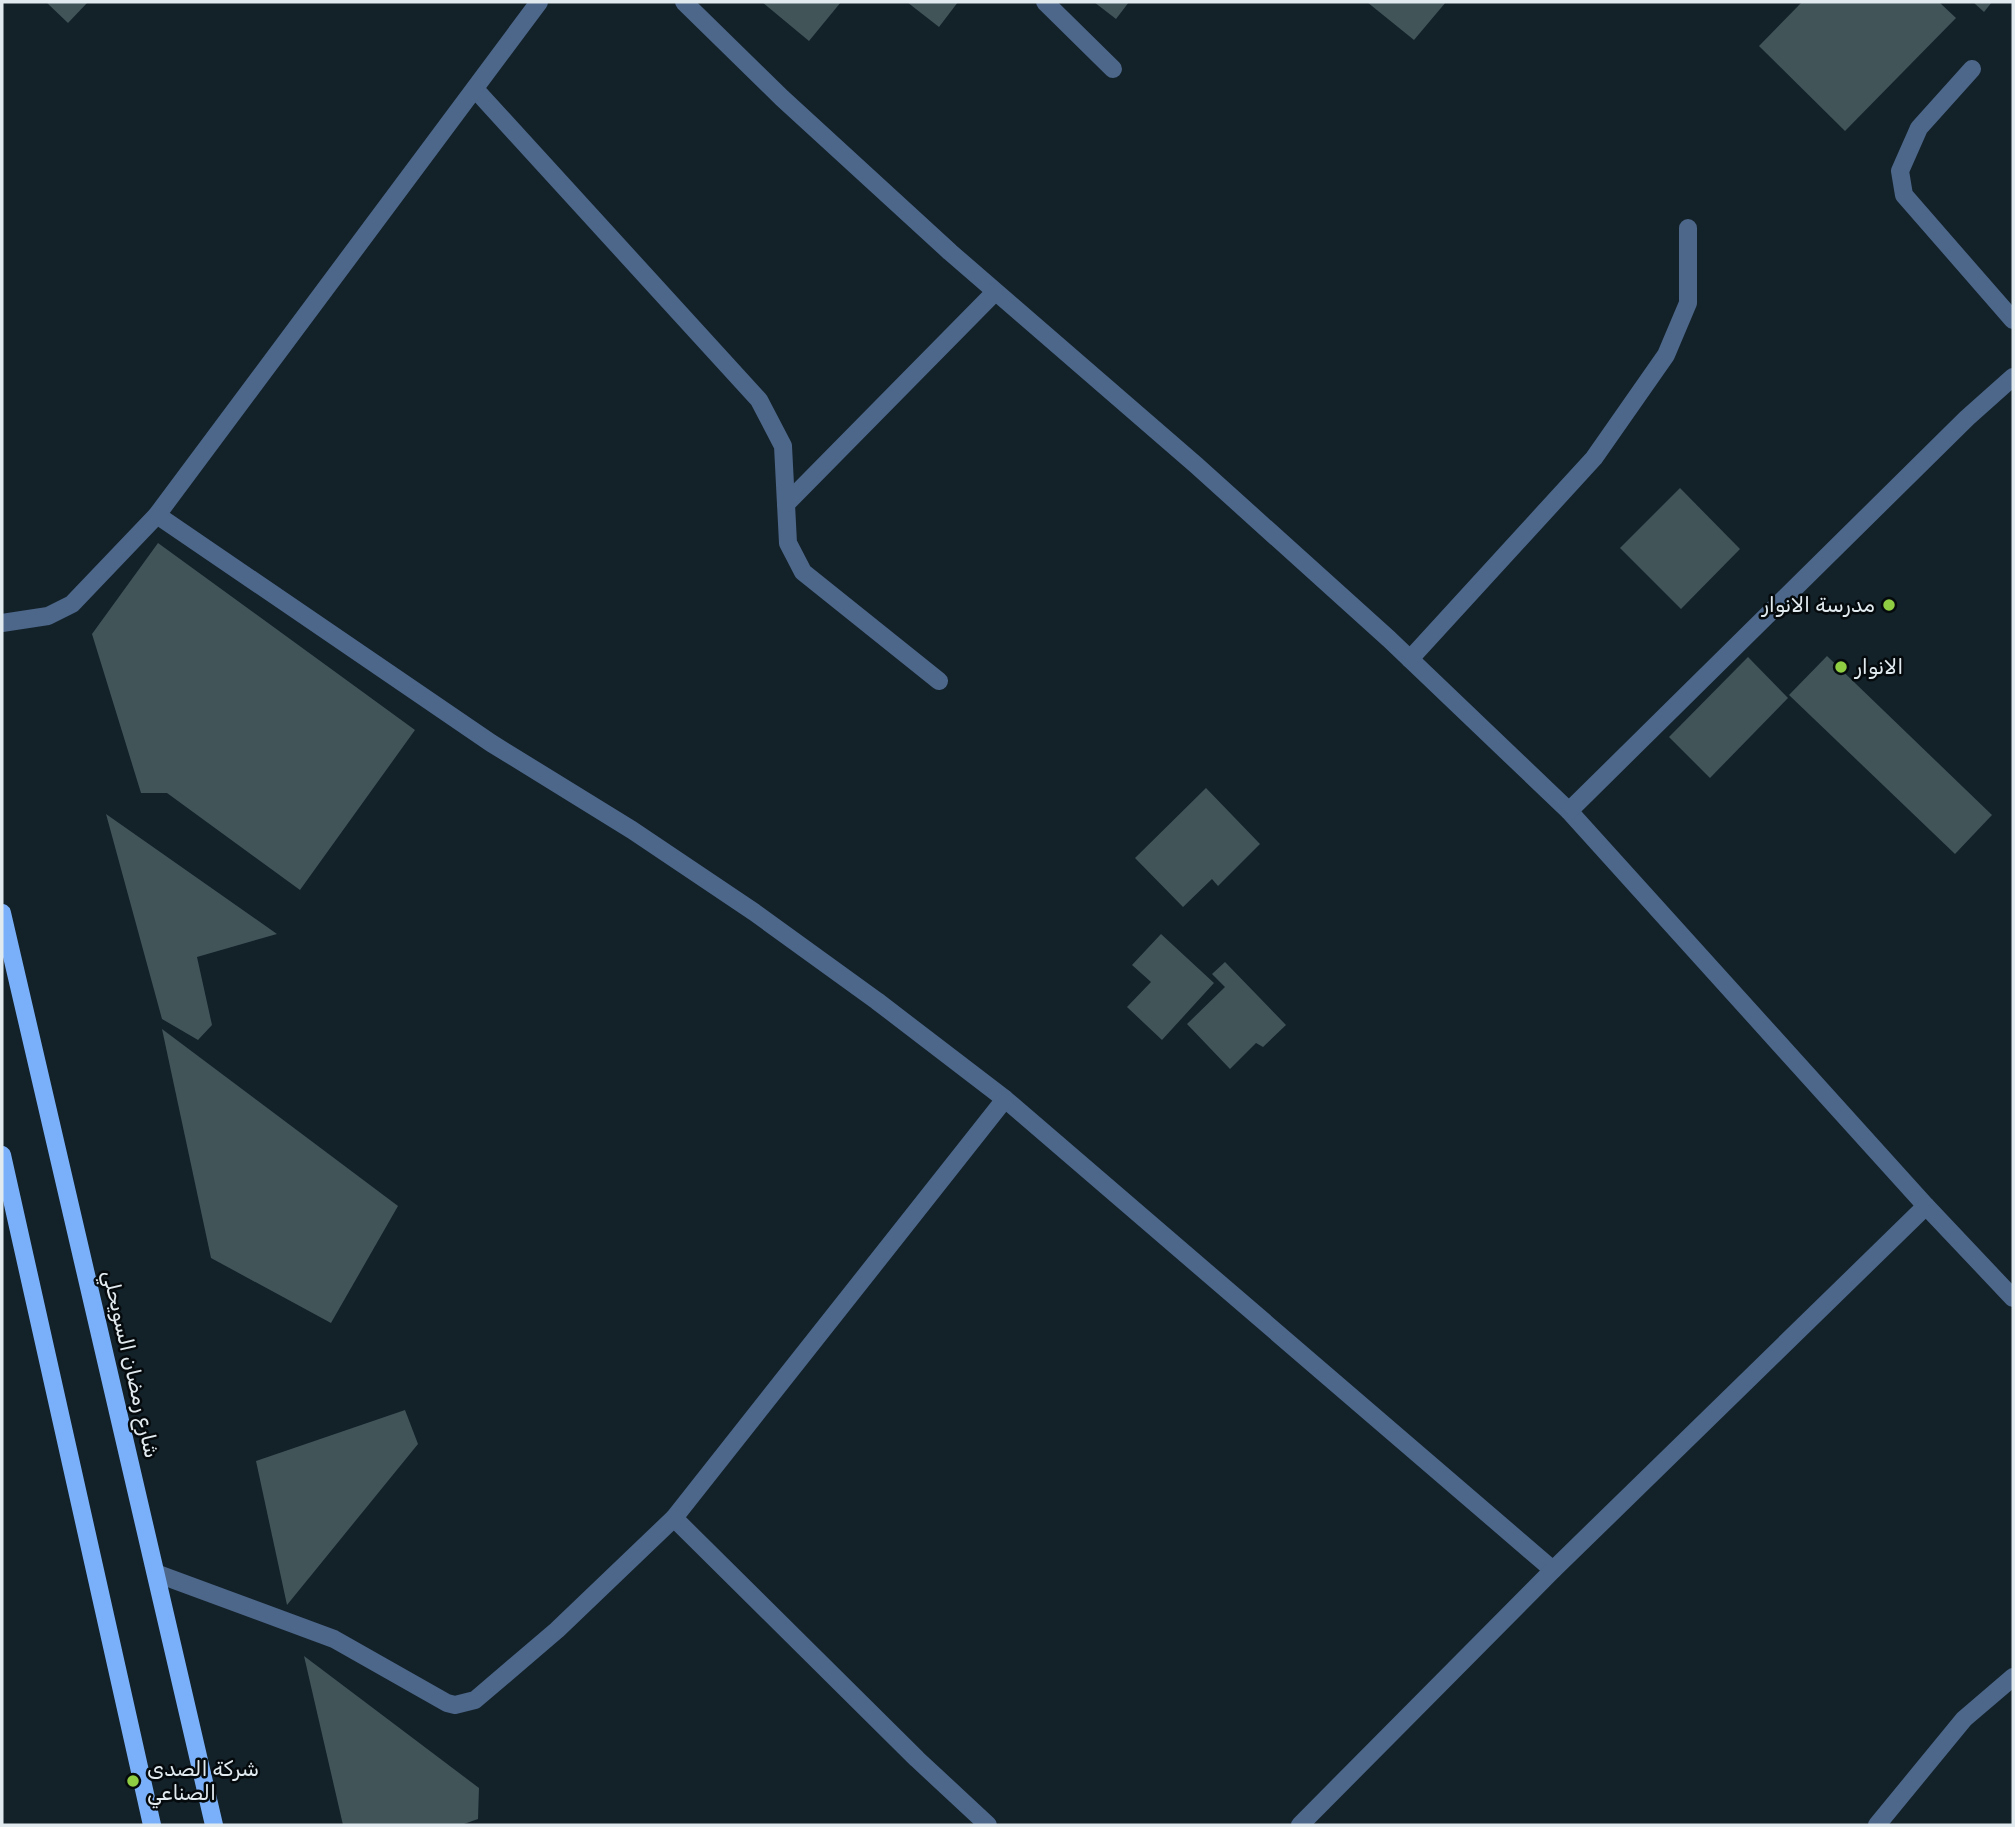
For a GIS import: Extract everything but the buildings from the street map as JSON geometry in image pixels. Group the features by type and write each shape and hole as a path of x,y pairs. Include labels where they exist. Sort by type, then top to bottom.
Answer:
{"main road":[{"name":"شارع رمضان السويحلي","path":"2,913 158,1574 214,1825"},
{"path":"2,1155 152,1825"}],"street":[{"path":"2,623 48,616 72,604 157,515 539,2"},
{"path":"684,2 782,98 995,292 1196,465 1410,659 1569,811 1926,1206 2013,1298"},
{"path":"1045,2 1113,69"},
{"path":"1972,69 1919,128 1900,171 1904,195 2013,320"},
{"path":"475,89 759,400 783,446 788,543 803,572 939,681"},
{"path":"1410,659 1594,458 1666,355 1688,303 1688,228"},
{"path":"786,504 995,292"},
{"path":"1569,811 1967,418 2013,377"},
{"path":"157,515 491,743 632,830 754,912 1006,1099 1553,1570"},
{"path":"158,1574 334,1639 433,1697 455,1705 475,1700 507,1674 674,1518 1006,1099"},
{"path":"1300,1825 1553,1570 1926,1206"},
{"path":"674,1518 917,1759 988,1825"},
{"path":"1877,1825 1964,1719 2013,1678"}],"place":[{"name":"مدرسة الانوار","path":"1889,605"},
{"name":"الانوار","path":"1841,667"},
{"name":"شركة الصدى الصناعي","path":"133,1781"}]}
